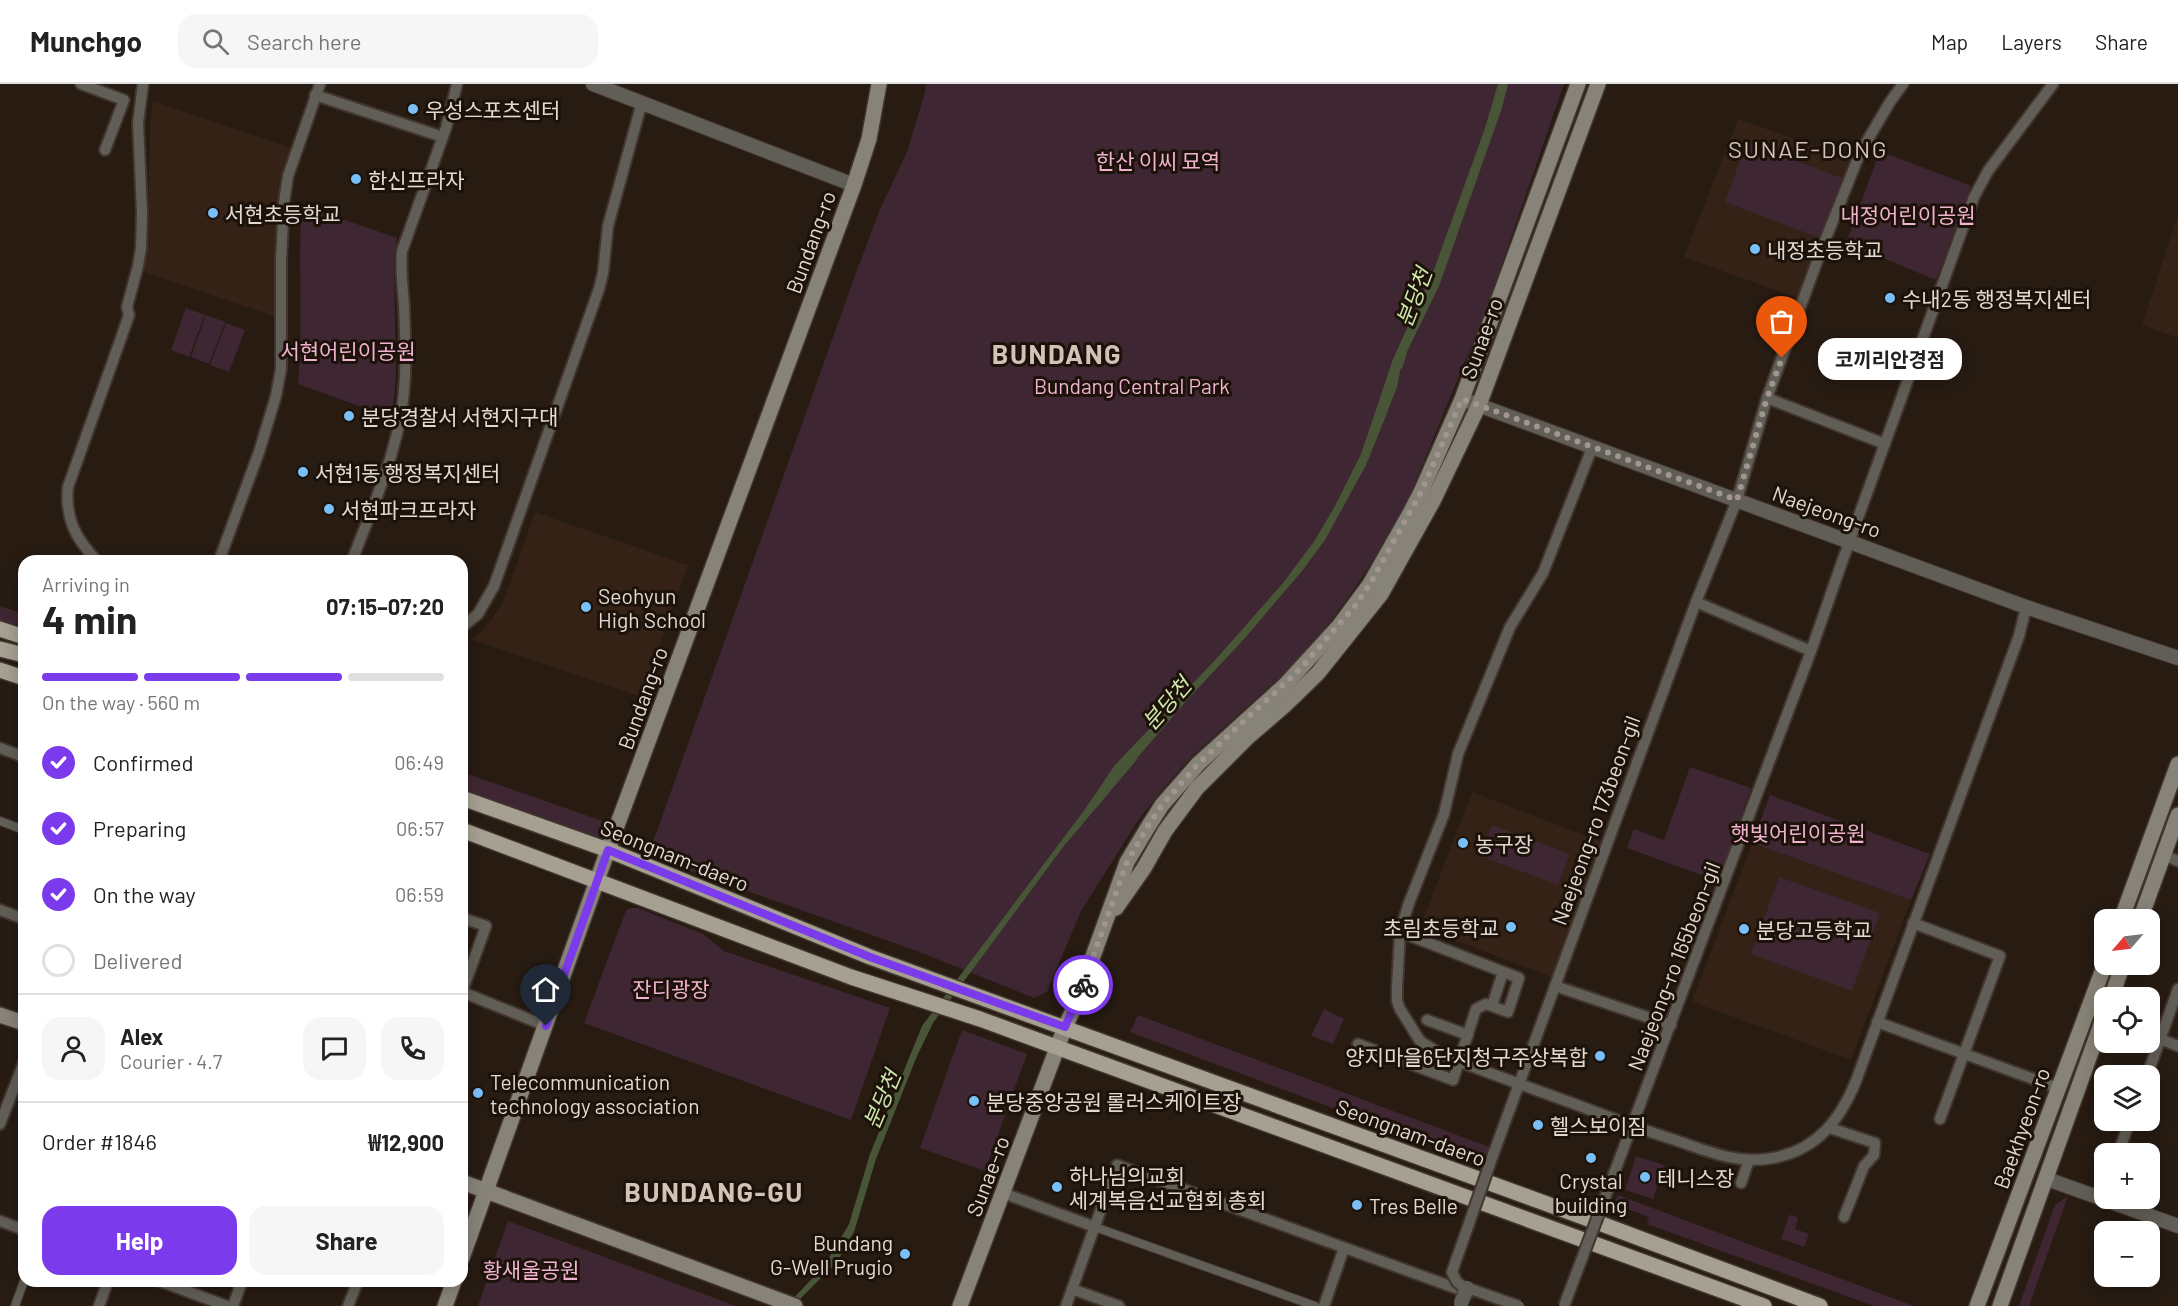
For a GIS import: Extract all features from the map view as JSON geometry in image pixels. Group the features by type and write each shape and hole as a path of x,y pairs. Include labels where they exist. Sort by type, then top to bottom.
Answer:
{"main road":[{"name":"Bundang-ro","path":"468,1241 608,850 854,185 868,140 879,84"},
{"name":"Sunae-ro","path":"960,1306 1127,862 1162,805 1198,764 1311,658 1370,584 1421,492 1462,399 1578,84"},
{"name":"Sunae-ro","path":"1104,926 1144,868 1165,831 1197,788 1248,737 1318,673 1381,594 1424,517 1479,405 1598,84"},
{"path":"0,629 18,635"},
{"path":"0,649 18,654"},
{"path":"0,670 18,676"},
{"path":"2125,909 2178,764"},
{"name":"Seongnam-daero","path":"468,800 608,850 870,957 1820,1306"},
{"path":"2143,909 2178,815"},
{"path":"468,832 598,880"},
{"name":"Seongnam-daero","path":"598,880 851,977 1059,1047 1764,1306"},
{"name":"Baekhyeon-ro","path":"1977,1306 2101,975"},
{"path":"0,1014 18,1021"},
{"name":"Baekhyeon-ro","path":"2000,1306 2094,1046"},
{"path":"468,1184 795,1306"},
{"path":"445,1306 452,1287"}],"street":[{"path":"81,84 124,100 105,150"},
{"path":"93,555 71,526 68,487 129,315 127,307 141,248 142,213 138,123 143,84"},
{"path":"221,555 276,396 280,369 280,260 284,202 288,176 320,84"},
{"path":"354,555 396,443 402,412 405,376 402,251 458,84"},
{"path":"593,84 854,185"},
{"name":"Naejeong-ro 173beon-gil","path":"1467,1288 1457,1282 1452,1267 1696,602 1737,500 1767,398 1822,248 1860,153 1903,84"},
{"name":"Naejeong-ro 165beon-gil","path":"1564,1306 1634,1126 1811,651 1974,198 1988,171 2053,84"},
{"path":"315,95 442,137"},
{"path":"468,622 478,614 494,586 596,297 603,273 608,226 642,102"},
{"path":"1767,398 1885,444"},
{"name":"Naejeong-ro","path":"1462,399 2026,607 2178,658"},
{"path":"1592,448 1543,573 1510,627 1458,754 1444,814 1400,932 1397,1001 1420,1041 1442,1055 1519,1084 1718,1154 1749,1160 1773,1158 1795,1151 1830,1128 1848,1100 2019,636 2026,607"},
{"path":"1696,602 1811,651"},
{"path":"0,748 18,755"},
{"path":"0,822 18,828"},
{"path":"2163,855 2178,861"},
{"path":"0,910 18,917"},
{"path":"468,920 486,926 468,976"},
{"path":"1913,923 2000,956 1940,1119"},
{"path":"1358,1044 1453,1080 1476,1009 1486,1004 1513,1013 1519,978 1400,932"},
{"path":"1492,1006 1503,972"},
{"path":"1555,986 1671,1025"},
{"path":"2160,1027 2178,989"},
{"path":"468,994 546,1026"},
{"path":"1427,1020 1468,1035"},
{"path":"1877,1022 2058,1088"},
{"path":"2160,1039 2178,1046"},
{"path":"0,1123 18,1077"},
{"path":"1830,1128 1875,1143 1874,1155 1864,1166 1844,1217"},
{"path":"1741,1183 1749,1160"},
{"path":"1065,1306 1117,1165 1506,1306"},
{"path":"2047,1179 2094,1191"},
{"path":"1003,1193 1314,1306"},
{"path":"2139,1209 2178,1226"},
{"path":"0,1221 18,1228"},
{"path":"1323,1306 1344,1248"},
{"path":"15,1306 22,1287"},
{"path":"99,1306 106,1287"},
{"path":"175,1287 227,1306"},
{"path":"233,1306 240,1287"},
{"path":"348,1306 356,1287"},
{"path":"1461,1304 1467,1288 1519,1306"},
{"path":"1072,1289 1119,1306"}],"shaded area":[{"path":"1498,84 1508,84 1501,111 1439,286 1402,362 1397,387 1366,465 1325,540 1245,638 1188,699 1080,824 933,1023 917,1056 876,1159 854,1232 837,1262 793,1306 786,1306 824,1266 849,1224 870,1154 922,1026 1083,812 1115,765 1216,659 1283,583 1315,540 1335,506 1361,454 1393,359 1435,267 1485,128"},
{"name":"서현초등학교","path":"153,101 294,149 279,318 143,272 148,236 150,125"},
{"path":"1738,119 1855,160 1802,300 1684,257"},
{"path":"2178,215 2178,338 2142,325"},
{"name":"Seohyun High School","path":"535,512 688,565 641,697 470,639 482,631 505,597"},
{"path":"1472,792 1602,842 1552,977 1420,927"},
{"path":"1752,843 1911,900 1851,1060 1692,1002"}],"green space":[{"name":"Bundang Central Park","path":"926,84 1564,84 1486,310 1410,495 1386,541 1348,598 1304,656 1192,756 1137,822 1081,911 1047,992 1034,998 917,951 648,856 857,270 881,207 907,152"},
{"path":"1747,142 1842,178 1820,238 1725,202"},
{"name":"내정어린이공원","path":"1880,151 1971,186 1936,280 1846,243"},
{"name":"서현어린이공원","path":"302,205 397,238 394,258 396,376 392,418 298,384"},
{"path":"186,308 205,315 189,357 171,350"},
{"path":"206,315 225,322 209,364 191,357"},
{"path":"226,323 245,330 229,372 210,365"},
{"path":"0,606 18,612 18,628 0,622"},
{"path":"1690,767 1751,788 1718,881 1627,848 1634,829 1664,840"},
{"path":"468,774 608,823 603,835 591,839 468,796"},
{"name":"햇빛어린이공원","path":"1770,795 1930,854 1911,900 1752,843"},
{"path":"1492,825 1570,854 1558,885 1480,856"},
{"path":"1779,877 1880,913 1852,991 1751,954"},
{"name":"잔디광장","path":"638,908 703,934 724,951 890,1008 851,1120 584,1023 626,910"},
{"path":"1324,1009 1344,1019 1333,1044 1311,1036"},
{"path":"1138,1015 1489,1147 1484,1159 1460,1151 1458,1155 1130,1032"},
{"name":"분당중앙공원 롤러스케이트장","path":"962,1030 1027,1054 985,1171 920,1148"},
{"name":"테니스장","path":"1636,1156 1664,1165 1653,1199 1625,1190"},
{"path":"1618,1195 1914,1306 1874,1306 1647,1224 1649,1217 1614,1204"},
{"path":"2068,1196 2029,1306 2019,1306 2055,1205"},
{"path":"1789,1215 1798,1217 1795,1229 1809,1234 1804,1247 1781,1239"},
{"name":"황새울공원","path":"508,1221 736,1306 478,1306"}],"waterway":[{"name":"분당천","path":"1401,368 1406,354"},
{"name":"분당천","path":"1066,842 1136,759"}],"way so far":[{"path":"1083,985 1127,862 1148,826 1180,783 1231,732 1301,668 1355,606 1370,584 1421,492 1462,399 1737,500 1767,398 1782,358"}],"place":[{"name":"우성스포츠센터","path":"413,109"},
{"name":"한신프라자","path":"356,179"},
{"name":"서현초등학교","path":"213,213"},
{"name":"내정초등학교","path":"1755,249"},
{"name":"수내2동 행정복지센터","path":"1890,298"},
{"name":"코끼리안경점","path":"1782,358"},
{"name":"분당경찰서 서현지구대","path":"349,416"},
{"name":"서현1동 행정복지센터","path":"303,472"},
{"name":"서현파크프라자","path":"329,509"},
{"name":"Seohyun High School","path":"586,607"},
{"name":"농구장","path":"1463,843"},
{"name":"초림초등학교","path":"1511,927"},
{"name":"분당고등학교","path":"1744,929"},
{"name":"양지마을6단지청구주상복합","path":"1600,1056"},
{"name":"Telecommunication technology association","path":"478,1093"},
{"name":"분당중앙공원 롤러스케이트장","path":"974,1101"},
{"name":"헬스보이짐","path":"1538,1125"},
{"name":"Crystal building","path":"1591,1158"},
{"name":"테니스장","path":"1645,1177"},
{"name":"하나님의교회 세계복음선교협회 총회","path":"1057,1187"},
{"name":"Tres Belle","path":"1357,1205"},
{"name":"Bundang G-Well Prugio","path":"905,1254"}],"district":[{"name":"SUNAE-DONG","path":"1808,148"},
{"name":"BUNDANG","path":"1057,353"},
{"name":"BUNDANG-GU","path":"714,1191"}],"route":[{"path":"546,1026 608,850 870,957 1065,1027 1083,985"}],"park label":[{"name":"한산 이씨 묘역","path":"1158,160"}]}
